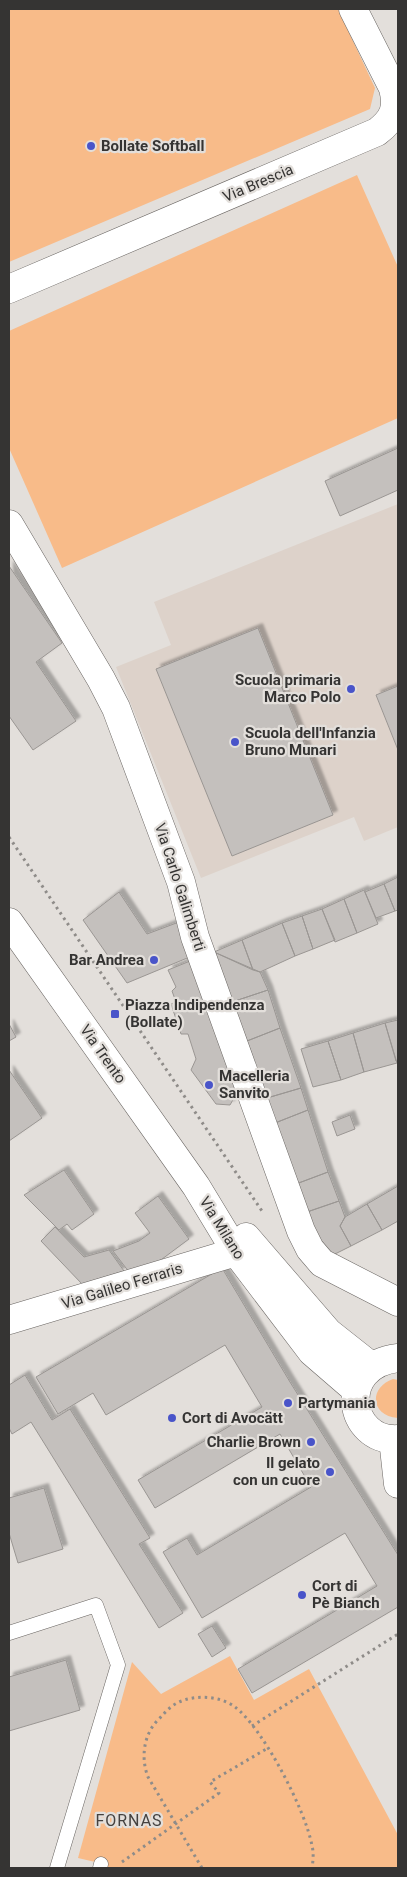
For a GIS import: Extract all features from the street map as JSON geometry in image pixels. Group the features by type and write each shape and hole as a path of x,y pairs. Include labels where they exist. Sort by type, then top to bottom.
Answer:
{"street":[{"name":"Via Brescia","path":"9,289 378,132 389,122 395,112 396,102 393,88 353,9"},
{"name":"Via Carlo Galimberti","path":"9,524 101,679 116,708 181,882 195,937 301,1231 310,1249 322,1263 398,1302"},
{"name":"Via Trento","path":"9,922 196,1186"},
{"name":"Via Milano","path":"196,1186 236,1252 312,1352 356,1390"},
{"name":"Via Milano","path":"196,1186 230,1217 328,1332 371,1366"},
{"name":"Via Galileo Ferraris","path":"9,1320 236,1252"},
{"path":"398,1358 385,1360 371,1366 362,1376 356,1390 356,1407 363,1423 376,1434 396,1439 398,1484"}],"lane":[{"path":"9,1633 96,1606 118,1665 57,1868"}],"path":[{"path":"9,837 262,1212"},
{"path":"252,1726 398,1634"},
{"path":"202,1868 143,1765 145,1741 153,1725 171,1706 185,1699 201,1697 217,1700 235,1707 268,1748 306,1824 313,1847 312,1868"},
{"path":"119,1864 219,1794 210,1782 268,1748"}],"shaded area":[{"name":"Bollate Softball","path":"9,9 338,9 375,88 370,109 9,262"},
{"path":"357,175 398,267 398,418 62,568 9,448 9,331"},
{"path":"398,504 398,827 364,841 354,817 201,878 116,667 171,645 154,602"},
{"path":"393,1379 398,1380 398,1418 382,1412 376,1401 379,1389"},
{"path":"230,1656 254,1700 309,1669 398,1835 398,1868 108,1868 108,1865 78,1858 132,1662 161,1694"}],"building":[{"path":"398,448 398,490 340,516 325,481"},
{"path":"9,566 62,643 36,662 76,721 33,750 9,716"},
{"path":"258,628 333,815 232,856 156,669"},
{"path":"398,686 398,750 376,695"},
{"path":"398,877 398,910 395,911 384,884"},
{"path":"384,884 395,911 376,918 365,892"},
{"path":"364,890 378,924 357,933 344,899"},
{"path":"119,892 147,934 179,922 192,956 127,983 83,920"},
{"path":"344,899 357,933 335,942 322,909"},
{"path":"322,909 335,940 313,949 302,916"},
{"path":"302,916 313,949 295,956 282,923"},
{"path":"282,923 295,956 260,972 253,970 242,940"},
{"path":"242,940 253,970 214,952"},
{"path":"214,952 260,972 268,990 232,1002"},
{"path":"195,959 238,1091 230,1105 216,1104 191,1070 196,1059 188,1034 181,1034 171,1004 176,1002 172,991 176,987 168,970"},
{"path":"268,990 280,1028 247,1041 232,1002"},
{"path":"398,1020 398,1061 396,1061 385,1023"},
{"path":"385,1023 397,1063 364,1072 353,1033"},
{"path":"9,1024 16,1037 9,1041"},
{"path":"280,1028 301,1088 267,1098 247,1041"},
{"path":"353,1033 364,1072 341,1080 328,1041"},
{"path":"328,1041 341,1080 313,1087 301,1049"},
{"path":"9,1070 42,1118 9,1141"},
{"path":"301,1088 308,1110 275,1123 267,1098"},
{"path":"308,1110 328,1172 296,1184 275,1123"},
{"path":"350,1115 355,1129 337,1136 332,1122"},
{"path":"64,1170 94,1214 72,1230 67,1224 59,1230 24,1195"},
{"path":"328,1172 339,1201 304,1213 296,1184"},
{"path":"398,1186 398,1221 382,1230 367,1204"},
{"path":"158,1196 189,1239 150,1268 129,1272 113,1251 139,1241 150,1233 135,1213"},
{"path":"339,1201 345,1217 340,1226 351,1246 323,1260 304,1213"},
{"path":"367,1204 382,1230 351,1246 340,1226 345,1217"},
{"path":"55,1227 84,1257 109,1250 124,1271 82,1284 41,1241"},
{"path":"222,1268 290,1382 398,1555 398,1607 252,1693 238,1669 377,1586 345,1533 202,1618 163,1552 187,1538 197,1555 311,1487 280,1434 155,1508 138,1480 262,1407 225,1345 106,1415 93,1393 58,1414 36,1377"},
{"path":"25,1375 52,1420 70,1409 150,1538 139,1544 183,1613 159,1628 31,1422 12,1434 9,1428 9,1385"},
{"path":"44,1488 63,1549 18,1563 9,1533 9,1498"},
{"path":"212,1626 226,1648 212,1657 198,1634"},
{"path":"66,1660 80,1710 9,1731 9,1677"}],"place":[{"name":"Bollate Softball","path":"91,146"},
{"name":"Scuola primaria Marco Polo","path":"351,689"},
{"name":"Scuola dell'Infanzia Bruno Munari","path":"235,742"},
{"name":"Bar Andrea","path":"154,960"},
{"name":"Piazza Indipendenza (Bollate)","path":"115,1014"},
{"name":"Macelleria Sanvito","path":"209,1085"},
{"name":"Partymania","path":"288,1403"},
{"name":"Cort di Avocätt","path":"172,1418"},
{"name":"Charlie Brown","path":"311,1442"},
{"name":"Il gelato con un cuore","path":"330,1472"},
{"name":"Cort di Pè Bianch","path":"302,1595"}],"district":[{"name":"FORNAS","path":"129,1820"}]}
